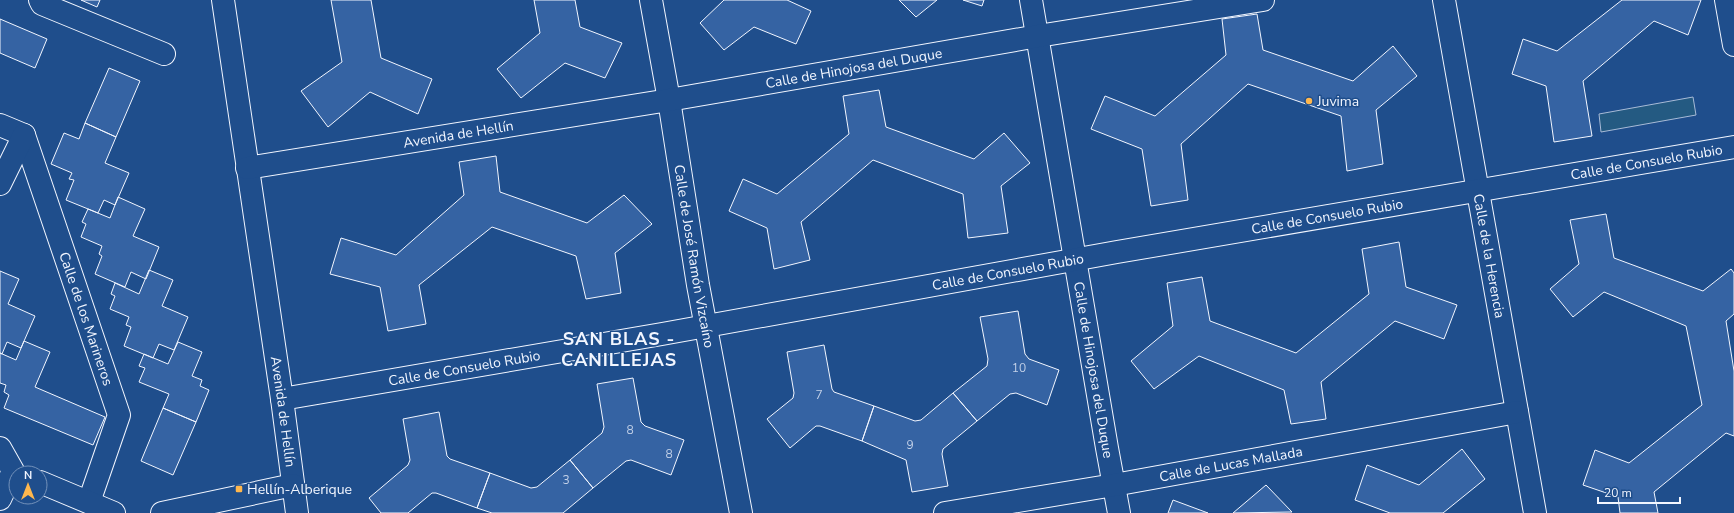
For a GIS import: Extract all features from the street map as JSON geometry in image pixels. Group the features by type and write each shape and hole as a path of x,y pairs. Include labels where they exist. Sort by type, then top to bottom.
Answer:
{"street":[{"path":"40,0 42,4 164,54"},
{"name":"Avenida de Hellín","path":"223,0 282,399 297,513"},
{"name":"Calle de José Ramón Vizcaíno","path":"651,0 706,326 741,513"},
{"name":"Calle de Hinojosa del Duque","path":"1031,0 1119,513"},
{"name":"Calle de Hinojosa del Duque","path":"669,100 1038,36 1263,0"},
{"name":"Calle de la Herencia","path":"1444,0 1535,513"},
{"path":"1726,0 1734,45"},
{"name":"Avenida de Hellín","path":"247,168 669,100"},
{"path":"0,125 24,135 0,184"},
{"name":"Calle de los Marineros","path":"24,135 119,415 89,502"},
{"name":"Calle de Consuelo Rubio","path":"282,399 706,326 1075,259 1734,147"},
{"name":"Calle de Lucas Mallada","path":"945,513 1114,485 1517,412"},
{"path":"0,448 8,466"},
{"path":"0,499 8,477"},
{"path":"48,485 114,513"},
{"path":"162,513 293,486"}],"shaded area":[{"path":"1693,97 1696,115 1601,132 1599,114"}],"building":[{"path":"81,0 100,0 97,7"},
{"path":"331,0 371,0 381,58 432,79 418,114 370,92 328,127 301,91 342,62"},
{"path":"534,0 575,0 580,27 622,43 605,78 565,63 521,98 497,69 540,33"},
{"path":"724,0 787,0 811,11 796,44 754,27 724,50 700,23"},
{"path":"899,0 937,0 916,17"},
{"path":"963,0 984,0 982,6"},
{"path":"1622,0 1701,0 1688,35 1654,21 1583,81 1592,136 1554,142 1546,86 1512,74 1523,39 1557,51"},
{"path":"1257,14 1263,50 1353,81 1393,46 1417,76 1376,110 1383,164 1347,171 1341,116 1248,84 1181,144 1188,200 1151,206 1142,149 1091,129 1105,96 1155,116 1226,55 1222,19"},
{"path":"0,19 47,39 35,68 0,53"},
{"path":"109,68 140,81 116,137 85,123"},
{"path":"879,90 886,127 974,159 1004,133 1030,163 1001,186 1008,233 968,238 963,194 873,160 801,222 810,260 774,269 767,228 729,211 743,179 777,194 849,134 843,96"},
{"path":"85,123 116,137 105,163 129,173 115,205 104,200 98,213 66,200 74,180 69,179 72,173 51,164 64,133 79,139"},
{"path":"496,156 500,192 587,223 624,195 652,224 615,253 621,293 586,299 576,256 492,227 419,285 426,324 388,331 380,287 330,274 341,238 396,255 464,195 459,162"},
{"path":"118,197 145,209 133,236 159,247 146,279 131,272 125,287 95,274 102,256 99,254 102,246 81,237 86,224 82,222 88,209 110,218"},
{"path":"1606,214 1614,258 1703,291 1731,269 1734,273 1734,314 1726,321 1734,371 1734,436 1726,433 1654,492 1658,513 1620,513 1618,497 1583,485 1595,450 1629,463 1702,405 1686,326 1604,292 1573,317 1550,289 1579,264 1570,220"},
{"path":"1399,242 1406,287 1457,305 1444,339 1395,321 1321,382 1326,419 1291,424 1284,390 1199,356 1154,389 1131,361 1173,326 1167,283 1202,277 1210,321 1296,353 1369,294 1362,249"},
{"path":"149,270 173,280 162,306 188,317 174,350 159,344 153,358 124,346 131,327 126,325 129,317 110,309 115,296 111,294 115,283 139,294"},
{"path":"0,271 19,279 8,304 35,316 21,348 7,342 2,354 0,353"},
{"path":"1018,311 1025,354 1029,359 1059,370 1047,405 1016,393 1010,394 977,421 953,393 987,366 988,359 980,317"},
{"path":"24,341 50,352 35,387 105,417 93,445 4,408 9,395 4,392 6,385 0,383 0,353 16,360"},
{"path":"178,342 202,352 192,376 202,380 200,386 209,390 196,422 163,408 169,394 139,382 145,368 139,366 144,354 168,364"},
{"path":"824,345 832,389 834,392 874,406 862,441 820,426 816,426 790,448 767,419 793,398 794,393 787,352"},
{"path":"633,378 641,422 645,426 684,440 671,475 631,460 626,461 593,488 570,460 602,433 604,427 597,384"},
{"path":"953,393 977,421 943,449 942,454 948,486 912,492 906,460 862,441 874,406 915,421 921,420"},
{"path":"163,408 196,422 173,475 141,461"},
{"path":"439,412 447,456 450,459 490,473 477,508 436,493 432,493 408,513 381,513 369,498 408,465 410,460 403,419"},
{"path":"1462,449 1485,479 1443,513 1390,513 1355,500 1367,465 1419,485"},
{"path":"570,460 593,488 563,513 492,513 477,508 490,473 531,488 537,487"},
{"path":"1266,485 1292,512 1233,513"},
{"path":"1173,500 1208,513 1168,513"}],"place":[{"name":"Juvima","path":"1309,101"},
{"name":"Hellín-Alberique","path":"239,489"}],"district":[{"name":"SAN BLAS - CANILLEJAS","path":"619,349"}]}
